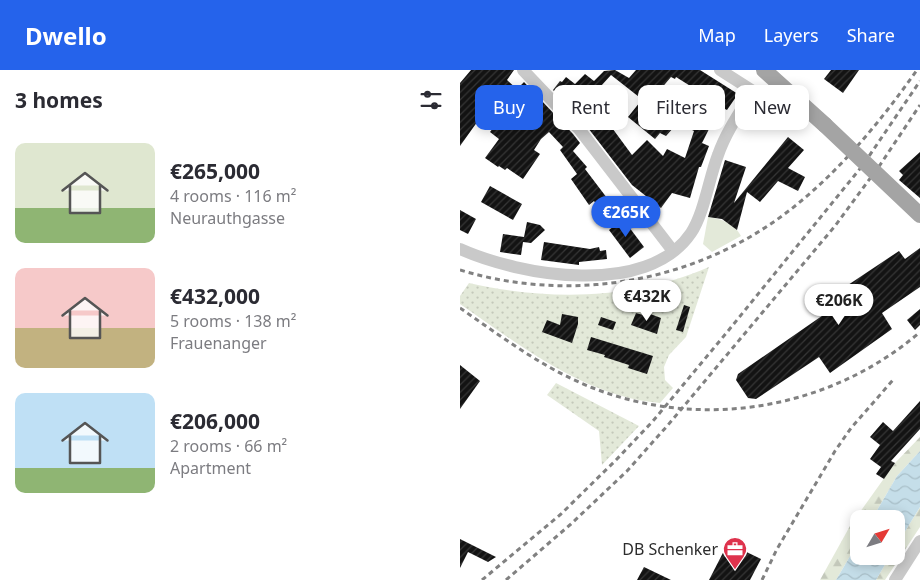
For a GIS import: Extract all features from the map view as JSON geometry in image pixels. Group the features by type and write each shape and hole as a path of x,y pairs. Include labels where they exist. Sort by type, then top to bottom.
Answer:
{"main road":[{"path":"753,70 779,85"},
{"path":"764,70 780,85"},
{"path":"809,111 920,215"}],"street":[{"path":"522,70 580,129 673,251"},
{"path":"460,249 488,261 507,266 552,274 576,275 599,275 645,267 673,251 684,242 692,231 719,152 753,91 720,70"},
{"path":"895,580 915,557 920,541"}],"green space":[{"path":"708,217 727,222 741,236 712,252 703,244"},
{"path":"709,267 686,337 669,355 664,367 665,380 673,388 660,403 632,399 580,380 530,352 460,304 460,296 469,283 530,293 590,294 651,286"},
{"path":"556,383 639,426 602,465 599,431 547,395"},
{"path":"920,437 920,451 897,476 877,510 861,510 895,463"},
{"path":"920,507 920,527 905,550 905,531"},
{"path":"850,526 850,556 836,580 820,580"},
{"path":"885,565 895,565 885,580 876,580"}],"water":[{"path":"920,451 920,507 905,531 905,510 877,510 897,476"},
{"path":"850,556 850,565 885,565 876,580 836,580"}],"building":[{"path":"471,70 514,70 507,80 513,85 475,85 475,125 460,146 460,83"},
{"path":"615,70 629,78 636,70 700,70 724,85 689,85 676,77 675,79 671,77 664,85 638,85 638,96 628,88 628,85 624,85 611,75 602,85 557,85 566,77 575,84 585,74 594,81 604,71"},
{"path":"831,70 859,70 843,93 824,79"},
{"path":"725,86 735,92 735,98 727,110 725,109"},
{"path":"543,102 553,113 553,130 569,130 580,143 573,151 587,167 585,169 607,198 597,205 594,201 589,205 571,179 577,174 560,150 563,147 549,132 541,139 534,150 540,154 523,179 507,168 505,170 498,167 485,158 499,139 490,132 492,130 543,130"},
{"path":"638,104 638,125 628,117"},
{"path":"590,130 614,130 632,155 647,140 663,156 667,149 685,158 694,131 692,130 708,130 702,143 709,146 701,167 699,167 690,198 672,193 661,208 632,185"},
{"path":"644,130 671,130 666,136 660,133 655,139"},
{"path":"788,137 804,150 788,168 805,177 798,191 778,181 760,202 747,192 737,230 722,219 708,217 725,160 746,167 734,203"},
{"path":"920,152 920,198 899,180 903,175 899,171"},
{"path":"490,186 522,204 513,220 481,202"},
{"path":"460,210 476,219 468,234 460,230"},
{"path":"623,219 644,247 630,258 609,230"},
{"path":"527,222 540,225 545,230 531,243 523,242 521,255 500,252 503,234 524,237"},
{"path":"544,242 590,249 599,247 600,251 606,250 607,259 579,262 579,265 541,260"},
{"path":"920,248 920,287 882,313 892,329 830,373 819,357 756,399 748,398 736,380 738,374 842,302 836,293 899,251 905,259"},
{"path":"684,305 690,307 683,332 676,330"},
{"path":"920,309 920,325 915,330 907,320"},
{"path":"645,312 661,318 657,334 631,325 636,313 643,315"},
{"path":"562,314 578,317 578,324 572,343 542,332 547,320 560,325"},
{"path":"601,317 616,322 613,330 598,325"},
{"path":"591,337 653,356 647,374 628,368 629,365 604,357 605,355 587,350"},
{"path":"460,365 480,381 460,409"},
{"path":"920,401 920,429 891,461 895,463 884,479 876,474 881,467 870,459 880,445 870,437 883,422 893,431"},
{"path":"460,539 496,557 488,562 468,552 460,568"},
{"name":"DB Schenker","path":"728,543 761,559 750,580 709,580"},
{"name":"DB Schenker","path":"644,567 671,580 637,580"}],"railway":[{"path":"460,270 538,285 578,286 618,282 657,275 695,263 731,247 766,227 809,194 849,156 885,114 917,70"},
{"path":"482,580 561,514 653,421 863,165 920,81"},
{"path":"506,580 571,524 627,471 668,425 835,226 880,165 920,105"},
{"path":"460,308 557,372 593,388 635,401 678,408 721,409 764,405 806,395 847,379 885,358 920,332"},
{"path":"762,580 777,549 835,451 851,428 893,380"}],"place":[{"name":"DB Schenker","path":"735,570"}]}
